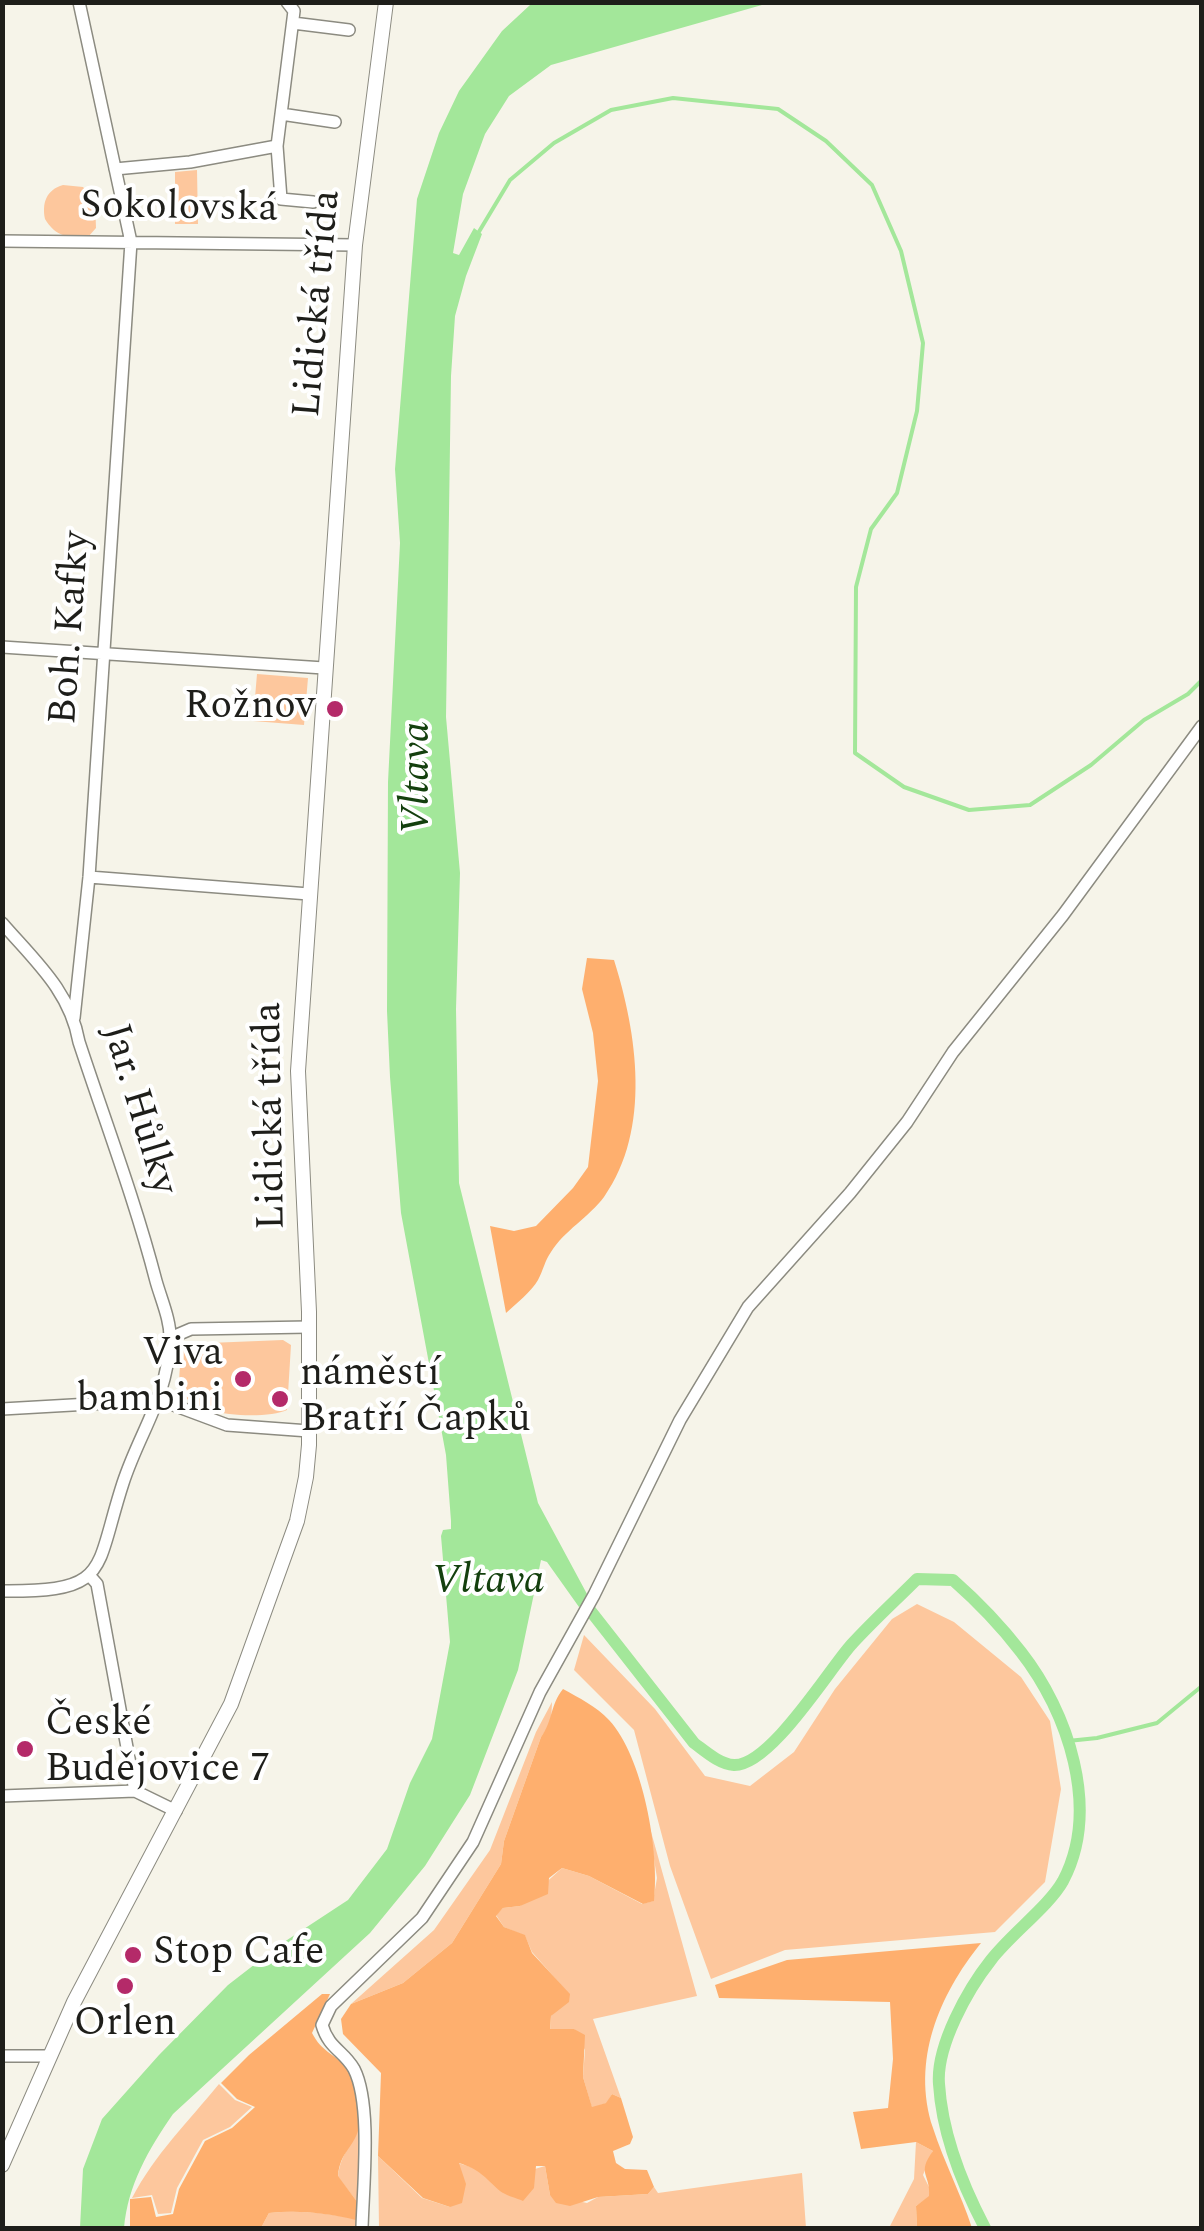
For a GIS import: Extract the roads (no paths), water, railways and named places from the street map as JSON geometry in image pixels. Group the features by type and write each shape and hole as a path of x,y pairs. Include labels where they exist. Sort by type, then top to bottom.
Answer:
{"street":[{"name":"Boh. Kafky","path":"74,1018 89,878 131,242 79,2"},
{"name":"Lidická třída","path":"2,2165 130,1891 230,1704 291,1541 306,1477 309,1327 297,1092 355,245 386,2"},
{"path":"313,202 282,199 277,146 293,10 348,30"},
{"path":"281,114 335,122"},
{"path":"115,169 190,162 277,146"},
{"name":"Sokolovská","path":"2,241 355,245"},
{"path":"2,648 324,668"},
{"path":"362,2228 364,2099 353,2067 327,2042 322,2025 331,2006 422,1918 473,1842 540,1692 593,1597 680,1420 748,1307 906,1122 953,1052 1199,733"},
{"path":"89,878 310,894"},
{"name":"Jar. Hůlky","path":"2,923 51,978 74,1018 151,1261 170,1338"},
{"path":"2,1592 58,1590 90,1576 102,1559 124,1480 160,1400 170,1338 194,1329 309,1327"},
{"path":"2,1408 160,1400 227,1424 309,1431"},
{"path":"90,1576 97,1584 136,1790"},
{"path":"2,1796 136,1790 176,1810"},
{"path":"2,2056 50,2056"}],"water":[{"name":"Vltava","path":"538,2 769,3 551,65 509,96 485,134 463,194 453,253 459,255 474,228 482,234 455,316 451,376 446,717 460,873 456,1009 459,1183 538,1503 587,1594 579,1607 547,1562 541,1560 518,1670 470,1795 425,1866 370,1933 173,2114 141,2168 124,2228 80,2228 83,2169 102,2119 228,1985 348,1900 387,1849 410,1783 432,1739 450,1642 441,1536 443,1530 451,1529 451,1521 446,1455 401,1213 390,1077 388,782 400,543 395,469 417,199 439,133 459,91 502,31"}],"waterway":[{"path":"477,235 510,180 554,143 611,110 673,98 778,109 826,141 872,185 901,251 923,343 917,411 897,493 871,529 856,587 855,753 904,787 969,810 1030,805 1091,765 1144,720 1188,694 1202,680"},
{"path":"582,1600 694,1743 728,1764 748,1761 781,1734 851,1645 917,1579 953,1580 997,1624 1038,1676 1053,1703 1074,1762 1079,1793 1074,1853 1057,1891 999,1950 973,1986 948,2036 939,2069 949,2140 985,2228"},
{"path":"1068,1741 1157,1723 1202,1686"}],"place":[{"name":"Rožnov","path":"335,709"},
{"name":"Viva bambini","path":"243,1379"},
{"name":"náměstí Bratří Čapků","path":"280,1399"},
{"name":"České Budějovice 7","path":"25,1749"},
{"name":"Stop Cafe","path":"133,1955"},
{"name":"Orlen","path":"125,1986"}]}
